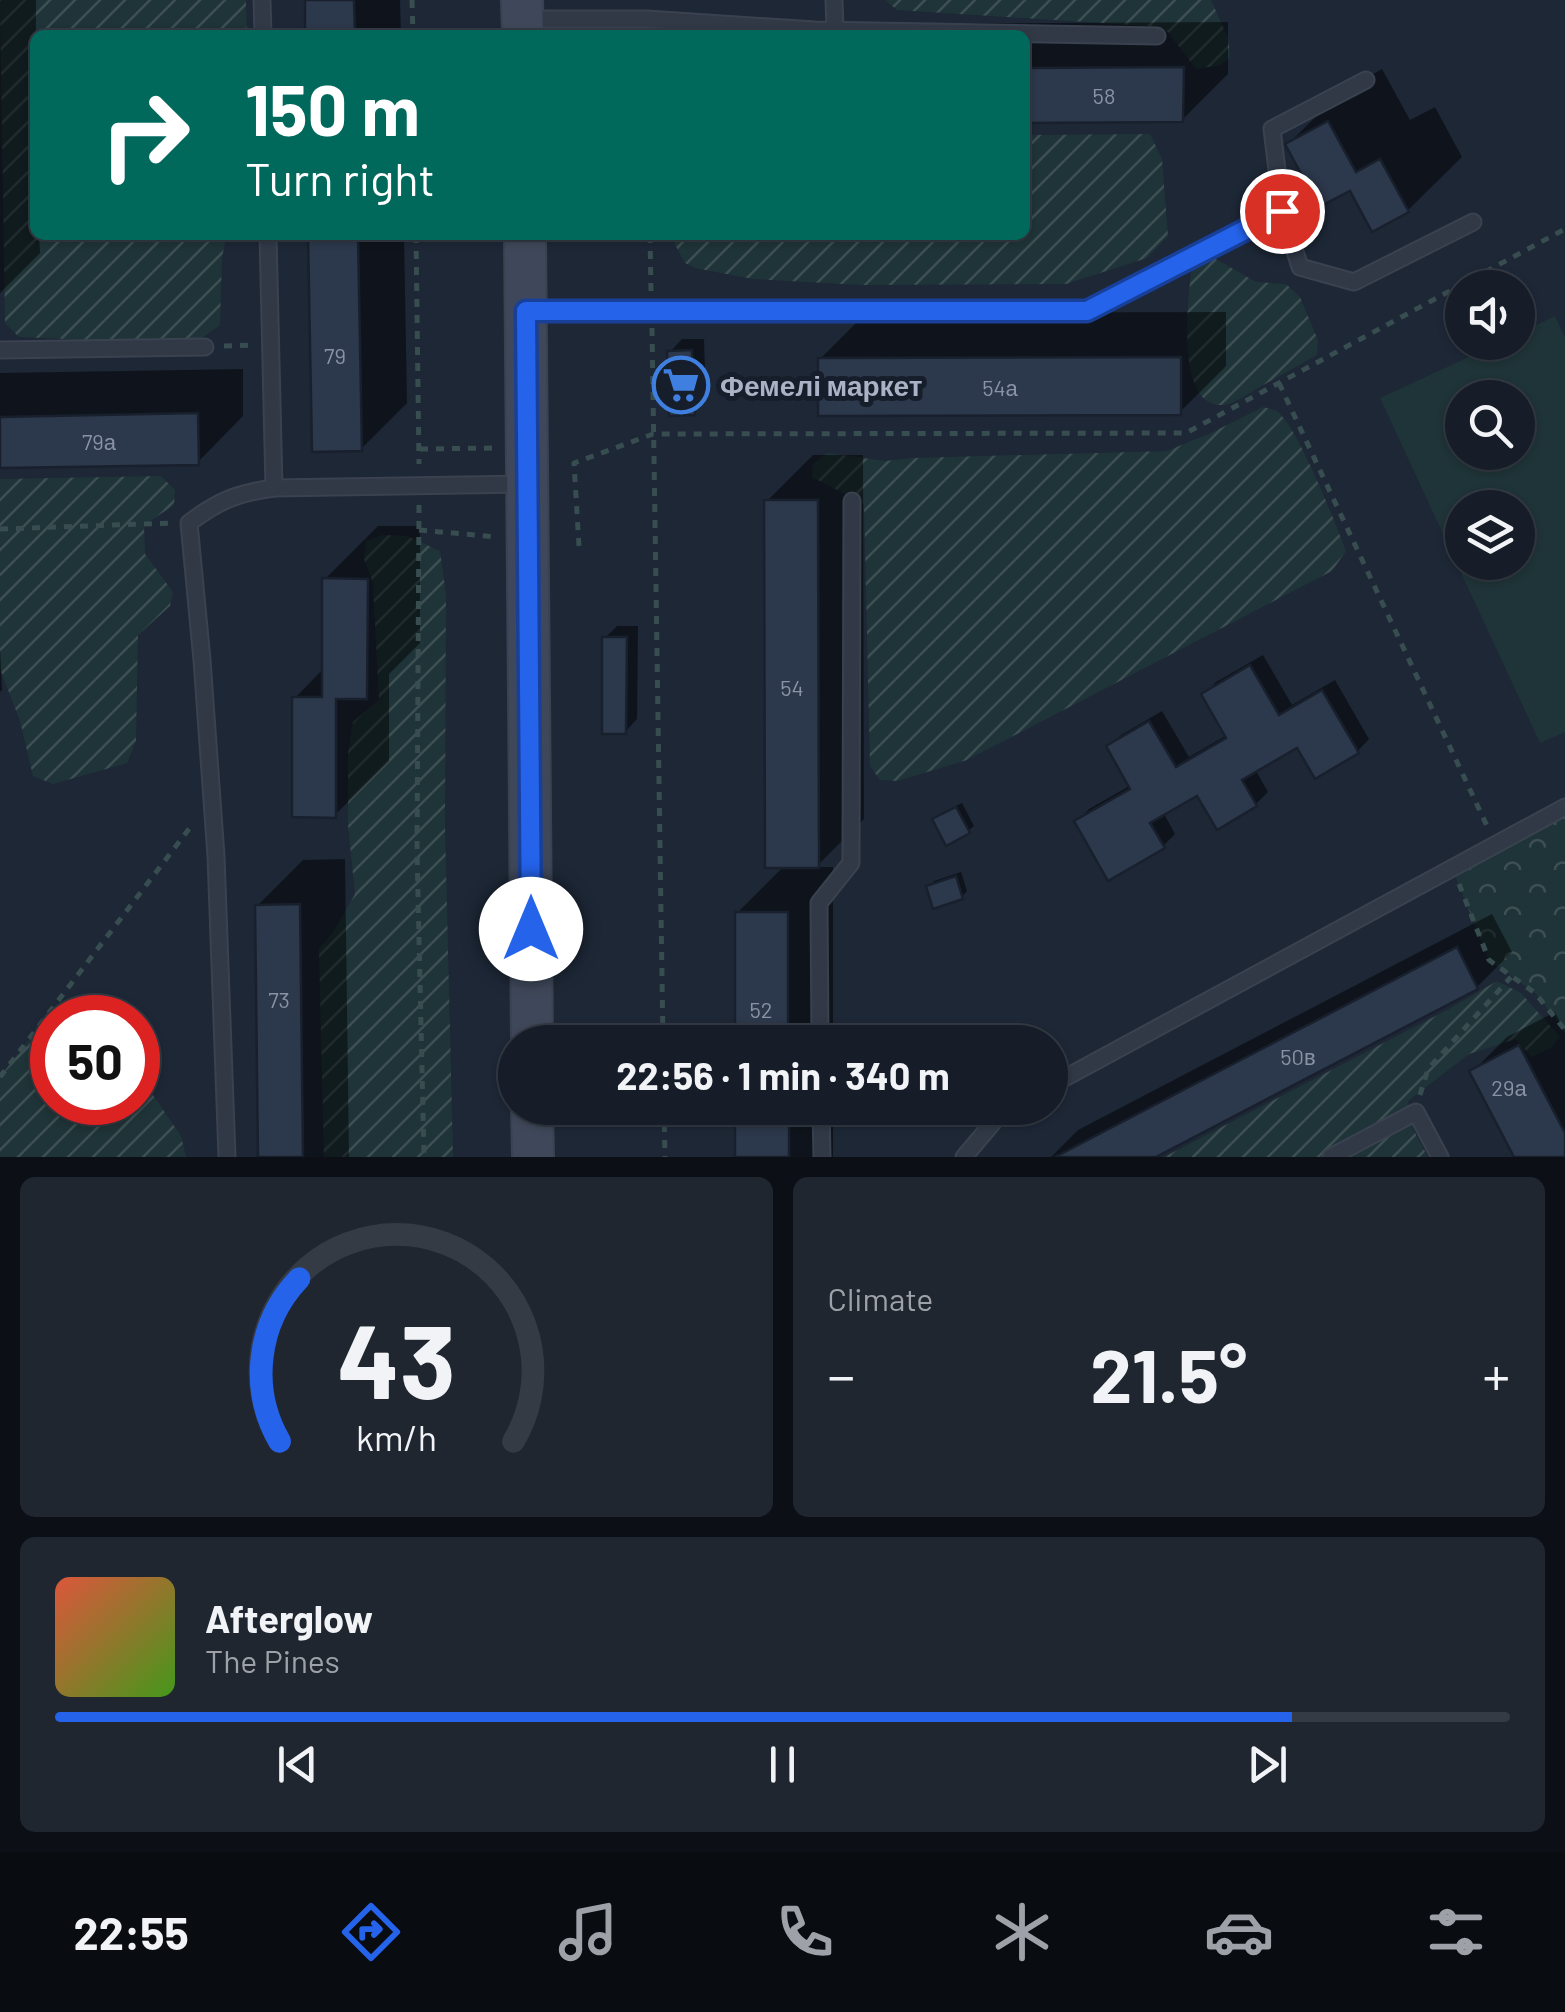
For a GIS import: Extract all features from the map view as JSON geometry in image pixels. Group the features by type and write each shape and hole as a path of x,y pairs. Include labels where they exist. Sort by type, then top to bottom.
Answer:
{"main road":[{"path":"525,240 532,1025"},
{"path":"532,1125 533,1157"}],"lane":[{"path":"262,0 263,30"},
{"path":"523,18 647,19 834,30 834,0"},
{"path":"1030,34 1157,36"},
{"path":"1366,80 1272,129 1282,211 1300,267 1354,282 1473,222"},
{"path":"526,311 1087,311 1282,211"},
{"path":"268,240 274,488"},
{"path":"0,350 205,348"},
{"path":"227,1157 212,800 188,523 214,504 243,492 274,488 528,484"},
{"path":"820,1025 819,902 851,863 852,501"},
{"path":"1068,1076 1565,807"},
{"path":"1331,1157 1416,1112 1440,1157"},
{"path":"821,1125 822,1157"},
{"path":"964,1157 990,1125"}],"path":[{"path":"412,0 413,30"},
{"path":"578,546 574,463 653,434 1186,434 1565,229"},
{"path":"416,240 420,486 417,850 424,1157"},
{"path":"650,240 663,1025"},
{"path":"205,348 270,344"},
{"path":"1280,383 1496,844"},
{"path":"419,449 497,448"},
{"path":"0,529 188,523"},
{"path":"419,530 500,537"},
{"path":"0,1078 212,800"},
{"path":"1452,868 1489,960 1535,993 1565,1030"},
{"path":"1416,1112 1428,1069 1512,977"},
{"path":"664,1125 665,1157"}],"green space":[{"path":"0,0 246,0 247,30 30,30 30,240 226,240 220,325 202,338 115,341 19,337 5,323"},
{"path":"885,0 1211,0 1228,38 1230,57 1221,65 1196,69 1168,32 1148,26 897,10"},
{"path":"1150,134 1162,159 1168,236 1147,258 1066,284 861,285 753,279 695,268 685,263 674,243 1030,240 1030,135"},
{"path":"1214,258 1256,282 1286,284 1300,297 1318,340 1317,355 1229,404 1211,403 1199,393 1188,352 1192,267 1202,259"},
{"path":"1555,316 1565,338 1565,732 1540,743 1464,580 1535,580 1535,490 1445,490 1445,538 1380,398 1462,360 1535,360 1535,326"},
{"path":"1263,407 1278,412 1286,422 1325,499 1346,551 1332,571 967,760 897,781 880,780 870,766 864,504 812,477 813,464 827,453 885,461 1167,451"},
{"path":"161,476 175,490 174,505 144,525 145,554 173,592 170,606 138,635 136,741 127,763 53,784 33,776 20,721 0,669 0,479"},
{"path":"383,535 407,536 440,551 446,594 445,825 453,1157 324,1157 319,949 355,894 348,825 348,753 353,722 379,700 373,583 364,559 366,541"},
{"path":"1565,806 1565,1030 1535,993 1489,960 1452,868"},
{"path":"1497,981 1521,993 1560,1037 1550,1048 1531,1057 1516,1039 1469,1054 1408,1101 1412,1127 1428,1157 1164,1157 1449,1009"},
{"path":"30,1038 30,1125 160,1125 160,1105 181,1136 186,1157 0,1157 0,1077"}],"building":[{"path":"305,0 354,0 355,30 305,30"},
{"path":"1184,67 1183,122 1030,123 1030,68"},
{"path":"1328,121 1356,172 1380,159 1409,212 1372,232 1350,191 1319,207 1285,144"},
{"path":"308,240 358,240 362,451 312,452"},
{"path":"692,350 695,415 669,416 667,351"},
{"path":"1181,357 1181,415 818,416 818,358"},
{"path":"198,413 199,465 0,468 0,417"},
{"path":"764,500 818,500 819,868 765,868"},
{"path":"322,578 368,579 367,699 336,699 336,818 292,817 292,697 322,697"},
{"path":"602,637 627,637 626,734 602,734"},
{"path":"1250,665 1279,715 1322,690 1359,753 1315,779 1297,748 1242,780 1257,806 1217,830 1197,796 1150,823 1165,848 1108,881 1074,821 1130,789 1106,746 1149,721 1176,767 1226,738 1201,694"},
{"path":"956,807 970,833 946,846 932,819"},
{"path":"956,876 963,899 933,909 926,886"},
{"path":"300,904 303,1157 258,1157 255,905"},
{"path":"735,912 788,912 788,1025 735,1025"},
{"path":"1457,947 1478,989 1156,1157 1055,1157"},
{"path":"1519,1045 1565,1133 1565,1157 1514,1157 1469,1071"},
{"path":"735,1125 789,1125 789,1157 735,1157"}],"place":[{"name":"Фемелі маркет","path":"681,385"}],"route":[{"path":"531,929 526,311 1087,311 1282,211"}]}
